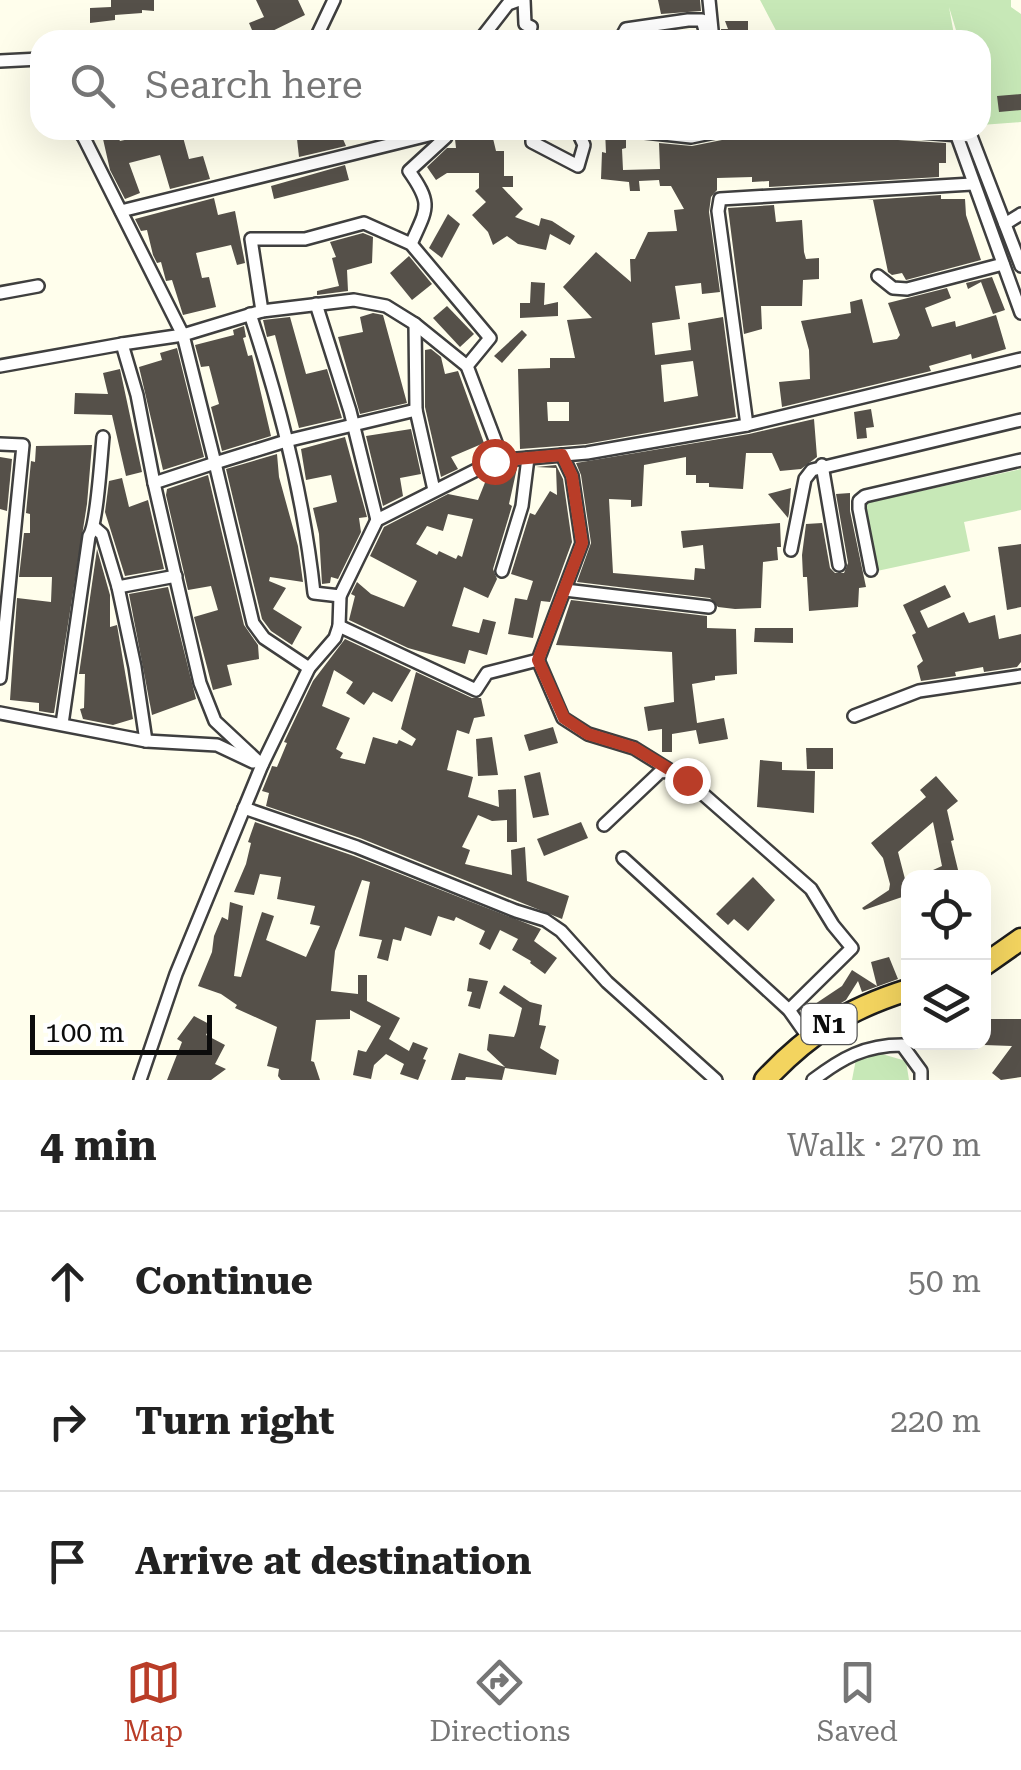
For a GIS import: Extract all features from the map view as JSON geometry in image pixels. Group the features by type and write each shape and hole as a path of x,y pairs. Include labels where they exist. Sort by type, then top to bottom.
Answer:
{"highway":[{"path":"991,960 1021,938"},
{"name":"N1","path":"764,1080 808,1037 862,1006 901,992"}],"street":[{"path":"320,30 334,0"},
{"path":"488,30 508,4 522,0 525,24 530,30"},
{"path":"709,0 712,30"},
{"path":"626,30 702,20 705,30"},
{"path":"0,61 30,60"},
{"path":"85,140 183,335 253,623 264,638 309,668"},
{"path":"121,211 409,140"},
{"path":"410,244 424,214 425,193 409,171 444,140"},
{"path":"532,140 578,166 584,145 582,140"},
{"path":"958,140 1003,264 1015,276 1021,313"},
{"path":"973,140 1021,266"},
{"path":"747,425 718,211 720,199 972,184"},
{"path":"1005,224 1021,214"},
{"path":"340,596 314,594 277,394 256,313 251,239 305,239 364,223 410,244 490,338 467,366"},
{"path":"878,276 893,288 907,289 1003,264"},
{"path":"0,293 38,286"},
{"path":"0,366 183,335 256,313 354,300 386,306 467,366 500,453 494,461"},
{"path":"316,304 377,520"},
{"path":"415,324 416,410 434,490"},
{"path":"122,344 200,683 215,721 262,766"},
{"path":"140,1080 176,974 244,808 309,668 335,638 340,596 377,520 494,461 562,455 747,425 1021,359"},
{"path":"154,483 286,441 416,410"},
{"path":"791,550 805,478 812,470 1021,420"},
{"path":"62,724 89,536 95,528 103,437"},
{"path":"0,444 24,445 0,678"},
{"path":"562,455 572,476 582,543 538,660 564,718 588,734 634,748 687,780 811,889 852,948 788,1010"},
{"path":"502,571 522,506 528,458"},
{"path":"870,570 859,509 865,496 1021,460"},
{"path":"822,465 839,565"},
{"path":"95,528 102,534 118,587 146,741"},
{"path":"118,587 176,576"},
{"path":"565,590 709,607"},
{"path":"339,626 476,690 488,674 538,660"},
{"path":"854,716 919,691 1021,676"},
{"path":"0,712 146,741 217,746 262,766"},
{"path":"604,826 660,772 670,771"},
{"path":"244,808 544,920 562,931 607,982 716,1080"},
{"path":"623,858 788,1010 808,1037"},
{"path":"813,1080 852,1053 881,1045 902,1045 921,1071 921,1080"}],"green space":[{"path":"760,0 1011,0 1011,7 1021,14 1021,122 991,124 991,30 956,30 949,7 953,30 776,30"},
{"path":"1021,469 1021,510 964,522 970,551 877,571 862,504"},
{"path":"882,1054 906,1061 909,1080 852,1080 856,1059"}],"building":[{"path":"111,0 154,0 154,11 115,15 115,20 90,23 90,8 111,7"},
{"path":"256,0 298,0 305,15 274,30 252,30 249,23 264,17"},
{"path":"658,0 700,0 701,11 661,14"},
{"path":"725,21 748,21 748,30 721,29 728,29"},
{"path":"1021,94 1021,110 999,112 997,96"},
{"path":"103,140 184,140 189,159 203,156 210,179 170,189 160,155 129,163 140,193 125,199 110,170"},
{"path":"297,140 343,140 346,146 299,157"},
{"path":"455,140 493,140 496,151 504,151 504,176 513,176 513,187 502,187 523,209 515,217 539,226 541,218 552,221 575,236 570,245 550,234 546,250 518,244 507,236 493,245 488,232 472,215 486,202 475,191 479,188 479,173 447,173 436,180 427,167 447,148 456,148"},
{"path":"605,140 626,140 626,148 622,149 623,170 660,169 659,143 692,146 722,140 898,140 946,143 946,163 939,163 939,177 769,187 769,181 752,182 752,177 717,178 709,212 720,292 702,294 701,283 675,286 680,319 652,323 655,355 691,350 688,323 723,317 736,417 586,444 520,449 518,369 550,368 550,358 575,358 567,320 592,318 563,287 596,252 631,282 630,259 635,259 648,232 677,231 674,210 684,209 671,186 660,186 659,180 639,181 640,191 630,191 629,182 601,179 602,152 606,153","holes":["693,361 698,396 664,402 661,365","547,402 569,402 569,421 548,421"]},
{"path":"345,165 349,180 274,199 271,186"},
{"path":"941,195 941,199 965,199 966,215 981,260 906,280 902,273 892,275 888,272 873,200 867,200"},
{"path":"214,198 218,215 235,211 245,263 237,265 231,245 196,253 202,278 209,277 216,307 183,315 172,280 166,281 161,262 157,263 153,255 147,230 141,231 135,219"},
{"path":"774,205 776,222 802,220 806,259 819,258 819,279 803,280 802,306 761,306 762,329 744,334 728,208"},
{"path":"448,214 460,224 442,258 429,248"},
{"path":"363,233 373,237 372,263 347,270 348,291 317,295 317,291 339,286 330,242"},
{"path":"409,256 432,284 412,300 390,273"},
{"path":"992,277 1005,310 993,314 981,282 968,289 966,283"},
{"path":"531,282 545,283 544,305 558,302 558,316 520,318 520,303 530,303"},
{"path":"947,288 951,298 925,308 932,327 955,321 956,327 996,315 1006,349 972,359 971,354 929,366 931,371 782,407 779,382 810,379 809,350 801,321 851,313 850,302 862,299 873,343 897,339 900,335 888,303"},
{"path":"447,306 474,334 460,347 433,318"},
{"path":"383,315 407,403 360,414 338,337 363,332 360,317"},
{"path":"290,317 306,374 327,369 342,418 299,428 275,335 267,337 263,320"},
{"path":"244,326 243,338 248,356 252,355 271,436 222,451 211,407 219,404 209,366 201,367 195,345 234,335 233,330"},
{"path":"522,330 527,335 502,363 494,356"},
{"path":"177,348 204,457 163,470 139,367 162,360 160,353"},
{"path":"431,349 441,357 445,374 458,371 484,443 451,457 458,469 441,477 425,407 425,350"},
{"path":"120,369 142,472 126,476 112,415 74,414 75,393 108,394 103,373"},
{"path":"871,409 874,427 866,428 867,438 857,439 854,412"},
{"path":"814,419 817,457 801,469 780,471 772,453 746,453 743,489 709,487 709,483 696,483 696,475 686,475 686,457 644,465 642,506 631,507 631,500 609,499 613,573 694,580 695,568 705,569 703,545 683,548 681,531 780,523 778,560 763,562 761,608 718,607 710,598 577,582 591,543 576,463"},
{"path":"411,429 421,474 400,478 403,496 383,506 366,436"},
{"path":"345,437 367,517 359,518 361,532 338,579 331,577 330,583 322,584 313,508 337,502 331,475 306,480 301,449"},
{"path":"92,445 87,504 54,713 39,711 39,703 10,700 17,598 51,602 52,577 19,577 24,533 30,533 30,514 26,513 31,461 35,462 36,446"},
{"path":"277,454 303,582 270,577 269,581 286,588 273,609 302,627 292,645 271,631 262,619 226,469"},
{"path":"0,457 12,459 7,511 0,509"},
{"path":"556,465 563,479 572,542 550,602 541,601 533,638 508,634 515,598 527,600 533,581 511,574 530,513 535,515 550,491 557,495 556,468 536,467"},
{"path":"517,468 509,504 512,506 493,569 497,579 488,598 464,587 452,626 479,633 483,619 496,622 487,655 469,650 465,664 408,648 349,620 355,596 351,594 357,582 371,594 404,607 417,581 370,556 384,527 448,494 478,500 488,475","holes":["448,514 473,519 462,557 458,555 456,559 439,551 437,555 416,544 427,526 443,531"]},
{"path":"208,475 244,625 258,645 259,659 227,665 232,685 213,690 194,617 218,610 211,586 188,590 166,495 167,489"},
{"path":"122,478 129,507 148,500 164,569 125,576 105,512 109,481"},
{"path":"791,488 789,513 788,518 768,494"},
{"path":"850,493 850,511 866,587 859,588 858,607 809,611 802,555 806,524 822,523 830,568 835,573 844,573 848,563 836,494"},
{"path":"1021,544 1021,607 1007,610 998,547"},
{"path":"97,549 110,595 110,627 117,625 133,719 113,725 83,719 80,709 84,708 85,674 79,674"},
{"path":"945,585 951,597 920,611 928,628 964,612 969,623 995,615 999,639 1021,634 1021,662 1017,667 984,672 983,667 921,681 917,666 923,661 903,605"},
{"path":"168,587 196,699 152,715 129,594"},
{"path":"571,600 707,616 707,628 736,629 737,674 692,684 697,723 724,718 728,739 699,744 696,730 672,734 672,752 662,752 662,729 648,731 644,707 674,702 672,652 556,645"},
{"path":"755,628 793,628 793,643 754,642"},
{"path":"345,639 411,670 392,702 373,692 364,705 346,693 353,682 334,670 322,706 350,718 336,749 343,753 340,758 365,764 373,737 412,746 416,739 401,729 416,672 472,698 481,698 485,716 474,718 469,734 457,730 447,770 473,777 468,797 499,807 498,790 516,789 517,842 507,842 507,820 492,821 478,815 462,847 470,850 465,864 512,875 511,850 525,847 527,881 569,896 562,919 360,838 266,806 269,793 262,791 272,766 277,767 287,743 284,742 313,681"},
{"path":"553,727 558,743 529,751 524,735"},
{"path":"492,737 498,775 478,776 476,739"},
{"path":"806,748 833,748 833,769 807,769"},
{"path":"760,760 782,762 782,770 815,771 814,813 757,807"},
{"path":"540,772 549,815 533,818 524,776"},
{"path":"936,776 958,801 947,810 958,870 933,870 942,866 933,822 898,852 903,870 901,897 864,910 889,890 890,884 883,858 871,843 926,797 920,790"},
{"path":"255,822 541,929 534,941 557,958 545,974 512,950 518,939 500,930 490,950 479,944 485,931 456,917 454,921 438,916 431,936 405,927 401,941 393,939 388,961 377,958 382,940 359,936 370,882 362,880 335,951 331,991 358,994 358,975 367,975 367,1001 400,1018 389,1039 409,1051 413,1042 428,1048 418,1080 400,1074 404,1064 386,1054 374,1065 371,1079 353,1075 358,1050 366,1052 381,1026 350,1010 350,1019 316,1020 311,1061 320,1080 281,1080 279,1069 267,1066 277,1027 235,1008 237,1005 221,994 198,986 222,917 228,920 230,902 243,906 234,976 241,977 262,912 274,916 266,940 306,957 320,926 310,924 315,906 277,899 281,877 260,874 254,895 234,892 246,864"},
{"path":"581,822 588,838 544,856 537,839"},
{"path":"753,877 775,900 748,931 734,919 728,925 716,914"},
{"path":"889,957 898,979 862,992 858,981 846,1000 816,1018 809,1008 842,986 852,970 877,986 871,962"},
{"path":"469,978 488,981 480,1009 468,1006 472,992 467,991"},
{"path":"504,985 542,1005 539,1025 546,1026 540,1048 559,1060 556,1075 505,1068 502,1080 451,1080 459,1053 505,1067 487,1050 489,1034 514,1037 516,1032 522,1008 499,993"},
{"path":"194,1016 211,1025 206,1035 225,1045 215,1064 226,1069 211,1080 167,1080 182,1042 177,1039"},
{"path":"991,1019 1021,1019 1021,1077 1001,1080 992,1073 1012,1046 991,1045"}],"route":[{"path":"494,461 562,455 572,476 582,543 538,660 564,718 588,734 634,748 687,780"}]}
